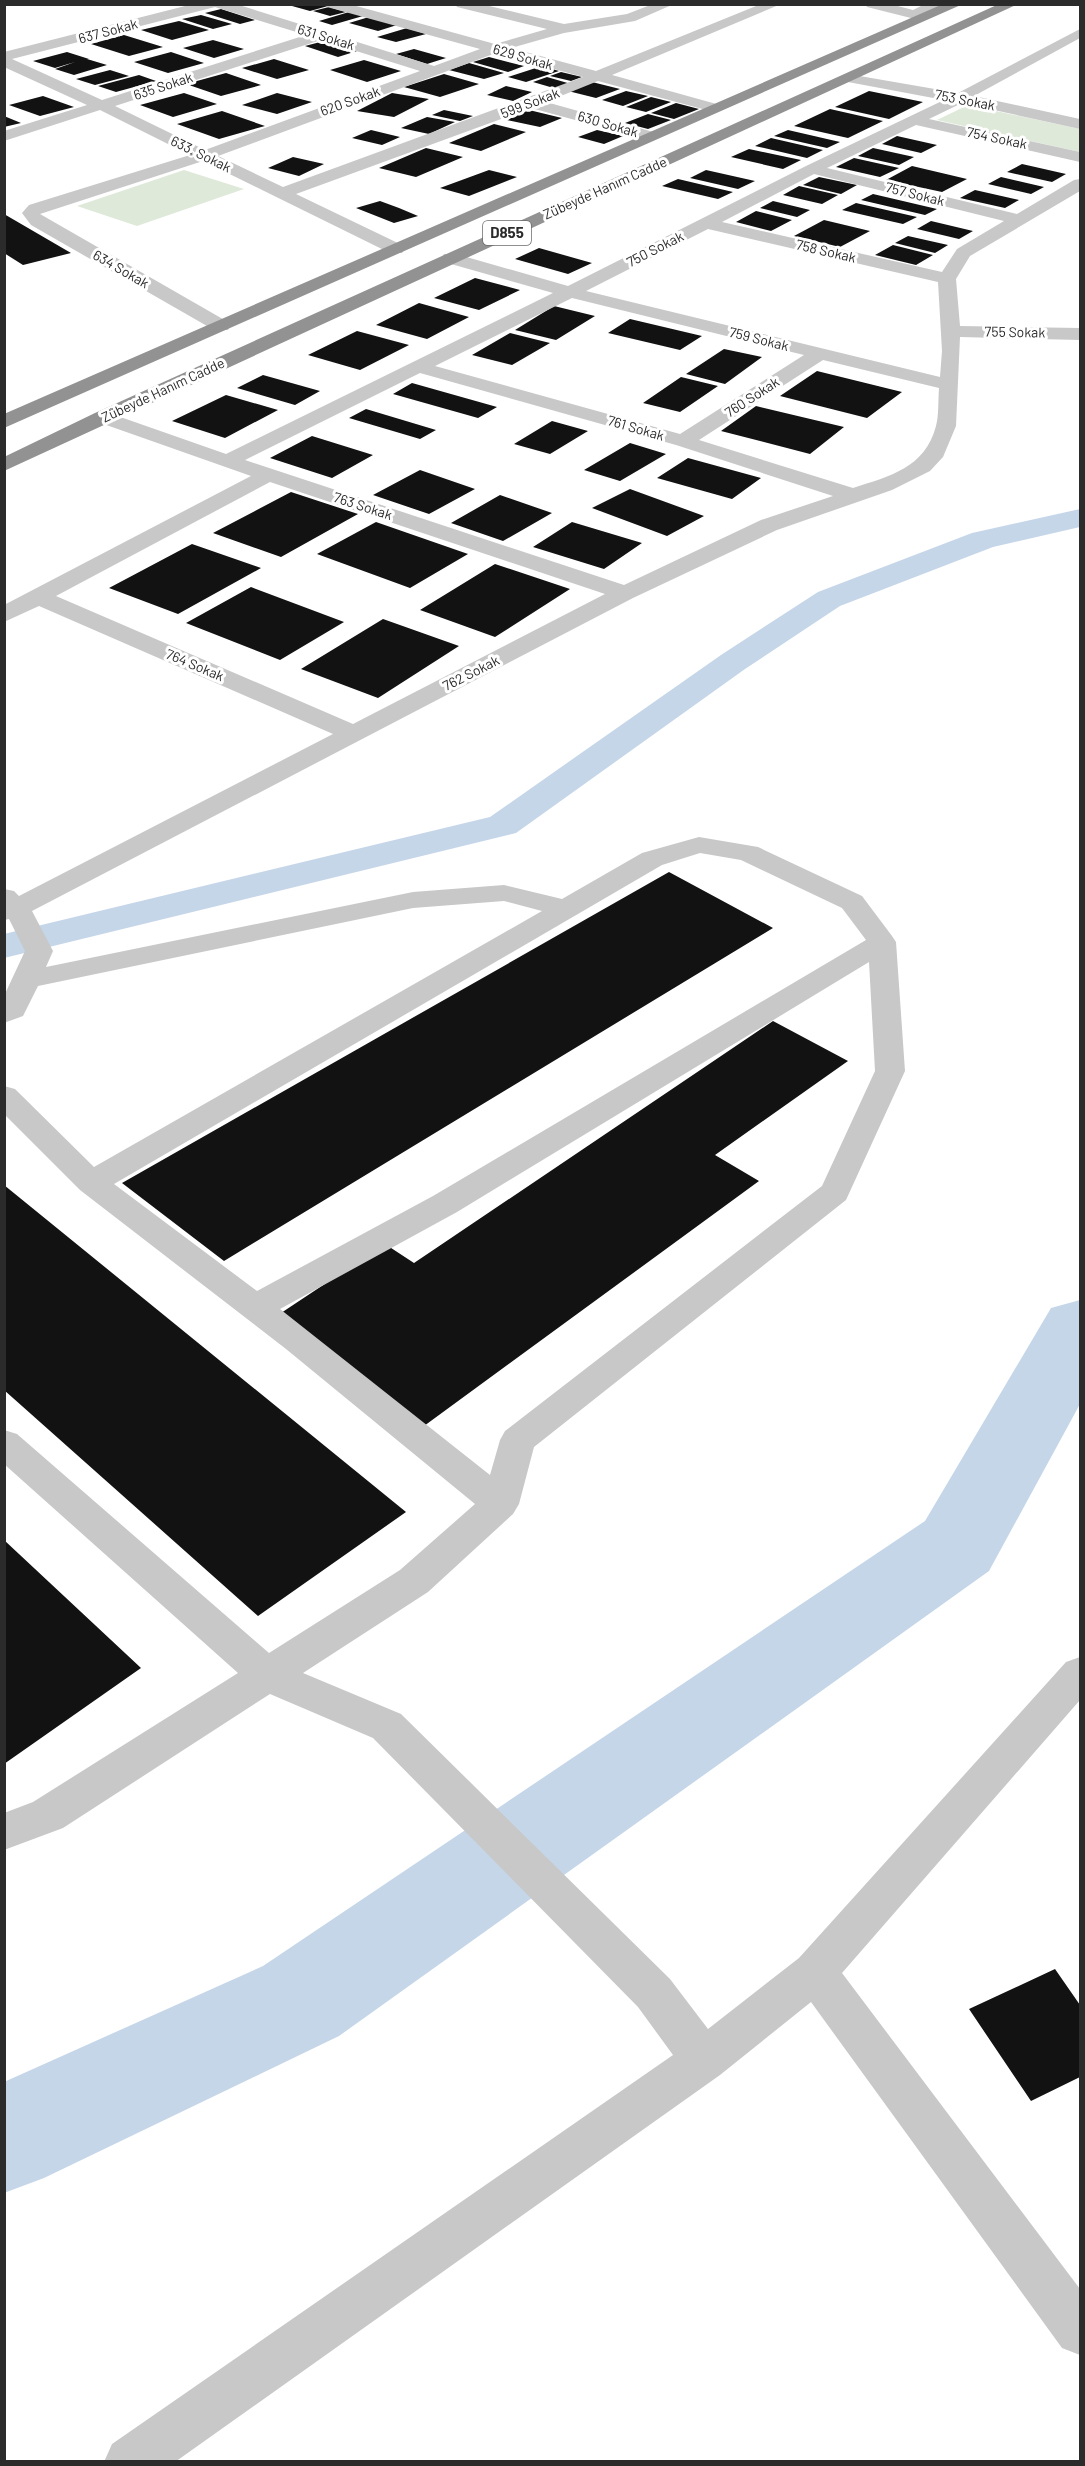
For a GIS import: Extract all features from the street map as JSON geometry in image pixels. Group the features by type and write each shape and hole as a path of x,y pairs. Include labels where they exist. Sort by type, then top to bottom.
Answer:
{"highway":[{"name":"Zübeyde Hanım Cadde","path":"4,422 956,4"},
{"name":"Zübeyde Hanım Cadde","path":"4,465 102,417 1011,4"}],"street":[{"name":"637 Sokak","path":"4,59 211,4"},
{"name":"631 Sokak","path":"220,4 433,70"},
{"name":"629 Sokak","path":"332,4 596,78 715,108"},
{"path":"462,4 485,7 562,28"},
{"name":"620 Sokak","path":"35,209 203,156 493,49 562,28 630,18 667,4"},
{"name":"599 Sokak","path":"283,193 596,78 774,4"},
{"path":"872,4 915,15 937,4"},
{"name":"750 Sokak","path":"227,461 812,169 960,98 1080,33"},
{"name":"635 Sokak","path":"4,136 321,36"},
{"name":"633. Sokak","path":"4,59 396,249"},
{"name":"753 Sokak","path":"848,78 960,98 1080,124"},
{"name":"630 Sokak","path":"531,103 651,136"},
{"name":"754 Sokak","path":"914,120 1080,157"},
{"name":"757 Sokak","path":"812,169 1019,220"},
{"path":"950,385 952,351 947,279 963,253 1080,184"},
{"name":"634 Sokak","path":"35,209 30,213 31,217 221,326"},
{"name":"758 Sokak","path":"706,223 947,279"},
{"name":"759 Sokak","path":"450,258 569,292 950,385"},
{"name":"755 Sokak","path":"950,331 1080,334"},
{"name":"760 Sokak","path":"683,441 820,353"},
{"name":"761 Sokak","path":"418,367 683,441 852,495"},
{"name":"762 Sokak","path":"9,906 625,593 769,525 884,485 923,467 933,457 946,426 950,385"},
{"name":"763 Sokak","path":"102,417 268,475 625,593"},
{"path":"4,615 268,475"},
{"name":"764 Sokak","path":"38,597 352,733"},
{"path":"4,1832 48,1815 414,1581 500,1504 518,1440 835,1192 891,1071 882,942 852,902 748,853 699,845 652,859 91,1183"},
{"path":"26,980 413,900 504,894 565,909"},
{"path":"4,1014 13,1010 39,951 9,906"},
{"path":"256,1307 445,1204 882,942"},
{"path":"4,1096 91,1183 256,1307 500,1504"},
{"path":"4,1443 267,1675 387,1726 654,1993 704,2060"},
{"path":"130,2462 704,2060 815,1972 1080,1673"},
{"path":"815,1972 1080,2330"}],"green space":[{"path":"968,105 1080,129 1080,152 937,120"},
{"path":"184,170 244,189 137,226 77,206"}],"building":[{"path":"296,4 328,6 310,11 292,6"},
{"path":"329,7 346,12 330,16 313,11"},
{"path":"221,9 255,20 240,24 205,13"},
{"path":"349,12 363,16 332,25 319,21"},
{"path":"201,15 232,24 213,29 182,19"},
{"path":"369,17 397,25 378,31 349,23"},
{"path":"179,21 209,30 172,40 141,30"},
{"path":"407,28 426,34 396,42 377,37"},
{"path":"124,35 163,47 129,56 91,44"},
{"path":"213,40 244,49 214,58 183,48"},
{"path":"324,41 357,51 338,57 305,46"},
{"path":"414,49 446,58 427,64 396,54"},
{"path":"67,52 107,65 74,75 55,69 75,62 55,68 33,61"},
{"path":"171,52 204,63 168,73 134,62"},
{"path":"489,57 524,66 508,72 473,62"},
{"path":"274,59 309,70 277,79 242,68"},
{"path":"364,60 401,71 367,82 330,70"},
{"path":"469,63 504,73 484,79 449,70"},
{"path":"542,66 559,71 526,82 508,77"},
{"path":"110,70 129,76 95,85 76,79"},
{"path":"561,72 582,77 571,81 550,76"},
{"path":"226,73 261,85 221,96 186,84"},
{"path":"444,74 479,84 440,97 404,87"},
{"path":"139,75 156,81 116,92 98,86"},
{"path":"547,77 571,84 557,89 533,82"},
{"path":"592,82 620,89 596,98 568,91"},
{"path":"506,86 532,92 513,101 487,95"},
{"path":"626,91 648,96 623,106 602,100"},
{"path":"869,91 923,102 889,119 835,107"},
{"path":"184,93 217,104 173,117 140,105"},
{"path":"277,93 312,102 277,114 242,105"},
{"path":"392,93 429,99 394,117 357,111"},
{"path":"43,96 74,107 40,116 9,105"},
{"path":"651,97 671,102 646,112 626,107"},
{"path":"676,103 699,109 674,119 651,113"},
{"path":"830,109 883,121 848,138 794,126"},
{"path":"444,110 473,116 460,121 432,115"},
{"path":"529,110 562,118 540,127 507,120"},
{"path":"222,111 265,126 219,139 177,124"},
{"path":"648,114 671,120 648,129 625,123"},
{"path":"4,116 21,123 4,127"},
{"path":"427,117 455,122 429,134 401,128"},
{"path":"494,124 526,132 481,151 449,143"},
{"path":"371,130 400,137 382,145 352,138"},
{"path":"597,130 623,136 604,144 578,137"},
{"path":"788,130 840,142 827,148 774,136"},
{"path":"897,136 937,145 921,153 882,144"},
{"path":"771,138 823,150 807,158 755,146"},
{"path":"426,148 463,157 416,177 379,168"},
{"path":"873,148 914,157 899,165 858,156"},
{"path":"749,149 801,160 783,169 731,157"},
{"path":"293,157 324,164 299,176 268,168"},
{"path":"854,158 899,168 880,177 836,167"},
{"path":"1022,164 1066,174 1052,182 1007,172"},
{"path":"912,166 967,179 942,192 886,180"},
{"path":"489,170 517,177 469,196 440,188"},
{"path":"706,170 755,181 738,189 690,178"},
{"path":"819,177 857,185 841,194 803,185"},
{"path":"1001,177 1044,187 1031,194 988,184"},
{"path":"678,179 733,192 718,199 662,186"},
{"path":"799,186 838,195 822,204 783,195"},
{"path":"975,190 1019,200 1005,208 960,198"},
{"path":"873,194 937,209 925,215 861,200"},
{"path":"380,201 418,216 394,223 356,208"},
{"path":"773,201 810,210 797,217 760,208"},
{"path":"856,203 917,217 903,224 842,210"},
{"path":"756,211 792,220 771,231 736,222"},
{"path":"4,214 71,253 23,265 4,253"},
{"path":"824,220 870,231 840,247 794,236"},
{"path":"931,221 973,231 959,239 917,229"},
{"path":"908,236 948,245 935,253 895,243"},
{"path":"893,245 933,255 916,265 875,255"},
{"path":"539,248 592,263 568,274 515,259"},
{"path":"475,278 520,290 479,310 434,298"},
{"path":"419,303 469,317 427,339 376,325"},
{"path":"554,306 595,316 556,340 515,330"},
{"path":"630,319 702,336 680,350 608,333"},
{"path":"357,331 409,345 360,370 308,355"},
{"path":"510,333 550,343 512,365 472,355"},
{"path":"724,349 762,357 725,384 686,374"},
{"path":"817,371 902,392 867,418 780,396"},
{"path":"263,375 320,391 295,405 237,388"},
{"path":"681,377 718,386 680,412 643,403"},
{"path":"412,383 497,407 478,418 393,394"},
{"path":"226,395 278,410 225,438 172,421"},
{"path":"756,406 844,427 810,454 721,431"},
{"path":"366,409 436,430 420,439 349,418"},
{"path":"552,421 588,431 550,454 514,444"},
{"path":"312,436 373,455 332,478 270,458"},
{"path":"630,443 666,454 620,481 584,470"},
{"path":"688,458 761,478 732,499 657,478"},
{"path":"420,470 475,489 429,514 373,495"},
{"path":"630,489 704,516 667,536 592,508"},
{"path":"291,492 358,514 281,557 213,533"},
{"path":"500,495 552,513 503,541 451,523"},
{"path":"376,522 468,554 410,588 317,554"},
{"path":"572,522 642,543 604,569 533,547"},
{"path":"192,544 261,568 178,614 109,588"},
{"path":"495,564 570,589 495,637 420,610"},
{"path":"251,587 344,622 280,660 186,623"},
{"path":"383,619 459,646 378,698 301,669"},
{"path":"669,872 773,928 224,1261 122,1183"},
{"path":"773,1021 848,1061 715,1155 759,1181 424,1426 275,1317 385,1244 414,1263"},
{"path":"4,1185 406,1512 258,1616 4,1390"},
{"path":"4,1540 141,1668 4,1764"},
{"path":"1055,1969 1080,2005 1080,2077 1031,2101 969,2009"}],"waterway":[{"path":"4,946 503,825 733,662 829,599 983,540 1080,518"},
{"path":"4,2139 301,2001 957,1546 1080,1329"}]}
